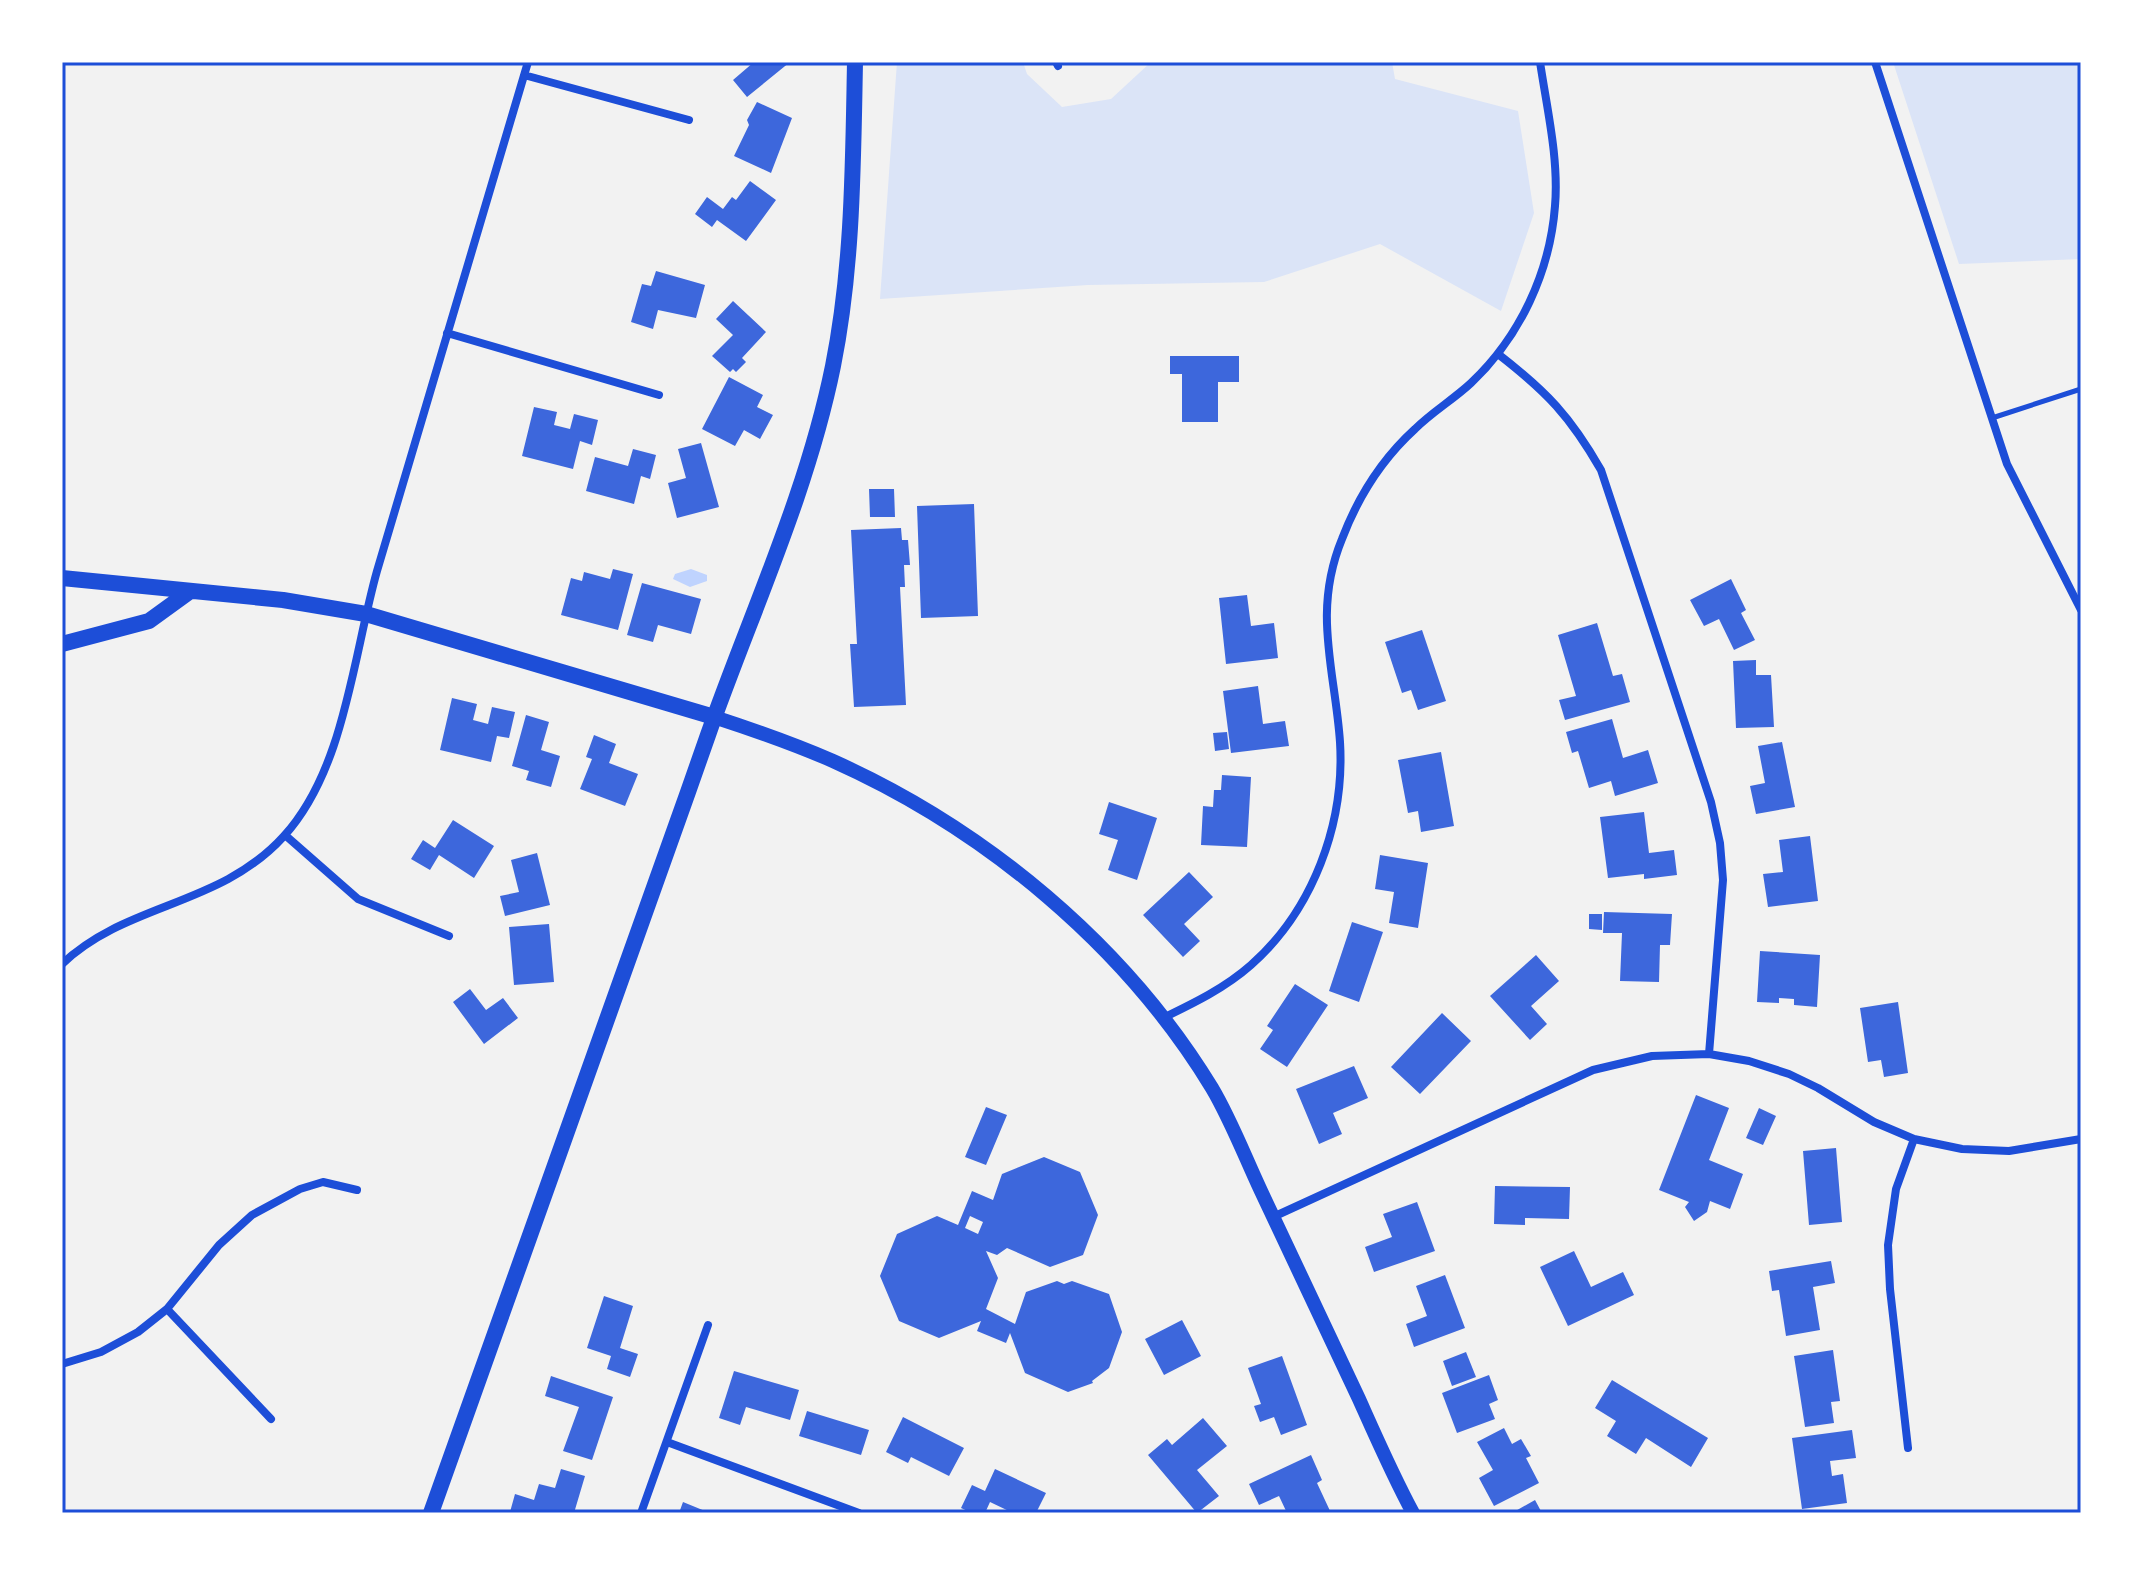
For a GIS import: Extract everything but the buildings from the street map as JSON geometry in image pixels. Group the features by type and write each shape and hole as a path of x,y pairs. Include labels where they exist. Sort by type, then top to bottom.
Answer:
{"main road":[{"path":"431,1513 817,433 833,367 846,283 851,228 855,62"},
{"path":"62,578 283,600 366,614 714,717"},
{"path":"62,644 149,621 189,592"}],"street":[{"path":"62,964 103,933 230,880 256,864 285,835 307,806 328,763 366,614 528,62"},
{"path":"1163,1018 1209,996 1251,965 1285,929 1313,883 1332,832 1340,786 1340,742 1326,627 1330,585 1340,541 1360,498 1390,454 1416,428 1471,383 1498,354 1523,315 1540,279 1550,244 1555,205 1554,153 1540,62"},
{"path":"1875,62 2007,464 2081,610"},
{"path":"524,75 689,120"},
{"path":"447,333 659,395"},
{"path":"1498,354 1560,407 1582,436 1601,470 1711,802 1720,843 1723,880 1709,1054"},
{"path":"714,717 834,761 902,796 961,832 1014,870 1117,965 1163,1018 1213,1090 1413,1513"},
{"path":"285,835 358,899 449,936"},
{"path":"1273,1217 1593,1070 1652,1056 1709,1054 1749,1061 1789,1074 1874,1122 1914,1139 1962,1149 2009,1151 2081,1139"},
{"path":"1908,1448 1888,1245 1896,1189 1914,1139"},
{"path":"62,1364 101,1352 138,1332 167,1309 219,1245 252,1215 300,1189 323,1182 357,1190"},
{"path":"167,1309 271,1419"},
{"path":"641,1513 708,1325"},
{"path":"667,1442 859,1513"}],"lane":[{"path":"1991,418 2081,389"}],"shaded area":[{"path":"897,62 1023,62 1027,74 1062,107 1111,99 1151,62 1392,62 1395,79 1518,111 1534,213 1501,311 1380,244 1264,282 1088,285 880,299"},
{"path":"1893,62 2081,62 2081,259 1959,264"}],"water":[{"path":"691,569 707,575 707,581 690,587 673,579 675,574"}]}
